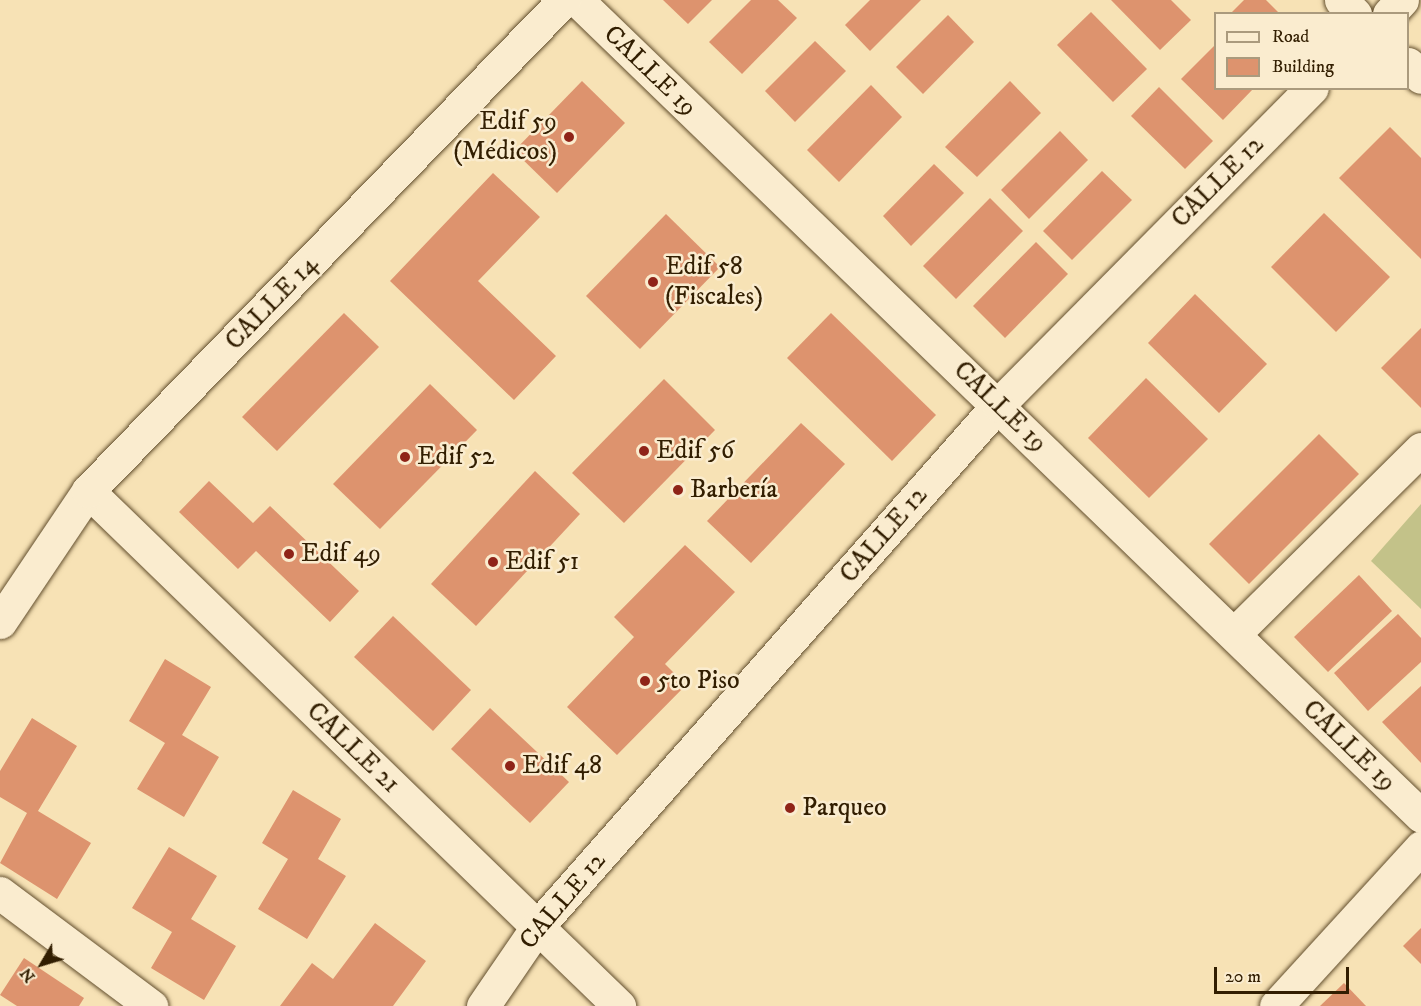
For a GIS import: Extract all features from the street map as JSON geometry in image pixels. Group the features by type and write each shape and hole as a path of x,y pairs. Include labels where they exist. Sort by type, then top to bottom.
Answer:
{"street":[{"name":"CALLE 14","path":"0,622 88,491 564,0"},
{"name":"CALLE 19","path":"577,0 1421,816"},
{"path":"1341,0 1353,12"},
{"path":"1391,12 1402,0"},
{"path":"1409,66 1421,77"},
{"name":"CALLE 12","path":"483,1006 537,927 998,405 1310,90"},
{"path":"1234,634 1421,448"},
{"name":"CALLE 21","path":"88,491 619,1006"},
{"path":"1276,1006 1421,847"},
{"path":"0,893 151,1006"}],"shaded area":[{"path":"1421,504 1421,609 1371,561"}],"building":[{"path":"663,0 712,0 688,24"},
{"path":"751,0 778,0 797,18 742,74 709,42"},
{"path":"870,0 921,0 870,51 845,25"},
{"path":"1111,0 1171,0 1191,20 1160,50"},
{"path":"1244,0 1266,0 1278,12 1232,12"},
{"path":"1091,12 1147,69 1113,102 1057,45"},
{"path":"948,15 974,42 923,94 896,67"},
{"path":"815,41 846,71 795,122 765,91"},
{"path":"1214,46 1214,90 1252,90 1223,120 1181,79"},
{"name":"Edif 59 (Médicos)","path":"582,81 625,123 557,193 514,151"},
{"path":"1010,81 1041,113 977,177 945,147"},
{"path":"871,85 902,117 839,182 807,150"},
{"path":"1159,87 1213,141 1185,169 1131,116"},
{"path":"1390,127 1421,158 1421,259 1339,178"},
{"path":"1060,131 1088,160 1029,219 1001,190"},
{"path":"934,164 964,193 911,246 883,216"},
{"path":"1102,171 1132,200 1072,260 1043,231"},
{"path":"493,173 540,217 478,281 556,356 514,400 390,281"},
{"path":"990,198 1023,231 956,299 923,266"},
{"path":"1324,213 1390,277 1336,332 1271,267"},
{"name":"Edif 58 (Fiscales)","path":"666,214 720,267 640,349 586,296"},
{"path":"1036,242 1068,274 1005,338 973,306"},
{"path":"1195,294 1267,364 1219,413 1148,343"},
{"path":"344,313 379,347 277,451 242,417"},
{"path":"831,313 936,415 892,461 787,358"},
{"path":"1421,328 1421,408 1381,368"},
{"path":"1146,378 1208,439 1149,498 1088,438"},
{"name":"Edif 56","path":"664,379 715,430 624,523 572,473"},
{"name":"Edif 52","path":"430,384 477,430 380,529 333,484"},
{"path":"801,423 845,464 751,563 707,521"},
{"path":"1319,434 1359,474 1249,584 1209,544"},
{"name":"Edif 51","path":"535,471 580,514 476,626 431,584"},
{"name":"Edif 49","path":"209,481 253,523 270,506 359,591 330,622 256,551 238,569 179,512"},
{"path":"685,545 735,592 665,664 686,685 617,755 567,707 634,637 614,617"},
{"path":"1359,575 1392,611 1328,672 1294,637"},
{"path":"1398,614 1421,638 1421,662 1368,711 1334,673"},
{"path":"393,616 471,690 433,731 354,657"},
{"path":"165,659 211,687 182,735 219,757 184,817 137,789 165,743 129,721"},
{"path":"1421,686 1421,763 1382,722"},
{"name":"Edif 48","path":"490,708 569,782 530,823 451,749"},
{"path":"32,718 77,746 38,811 91,843 57,899 0,863 27,813 0,797 0,771"},
{"path":"293,790 341,819 318,859 346,876 307,939 258,909 288,859 262,843"},
{"path":"169,847 217,876 191,919 236,946 204,1000 151,968 172,932 132,908"},
{"path":"375,923 426,961 393,1006 280,1006 312,963 333,979"},
{"path":"1421,928 1421,964 1403,946"},
{"path":"24,958 84,998 79,1006 17,1006 0,995"},
{"path":"1344,983 1366,1006 1320,1006"}],"place":[{"name":"Edif 59 (Médicos)","path":"569,137"},
{"name":"Edif 58 (Fiscales)","path":"653,282"},
{"name":"Edif 56","path":"644,451"},
{"name":"Edif 52","path":"405,457"},
{"name":"Barbería","path":"678,490"},
{"name":"Edif 49","path":"289,554"},
{"name":"Edif 51","path":"493,562"},
{"name":"5to Piso","path":"645,681"},
{"name":"Edif 48","path":"510,766"},
{"name":"Parqueo","path":"790,808"}]}
